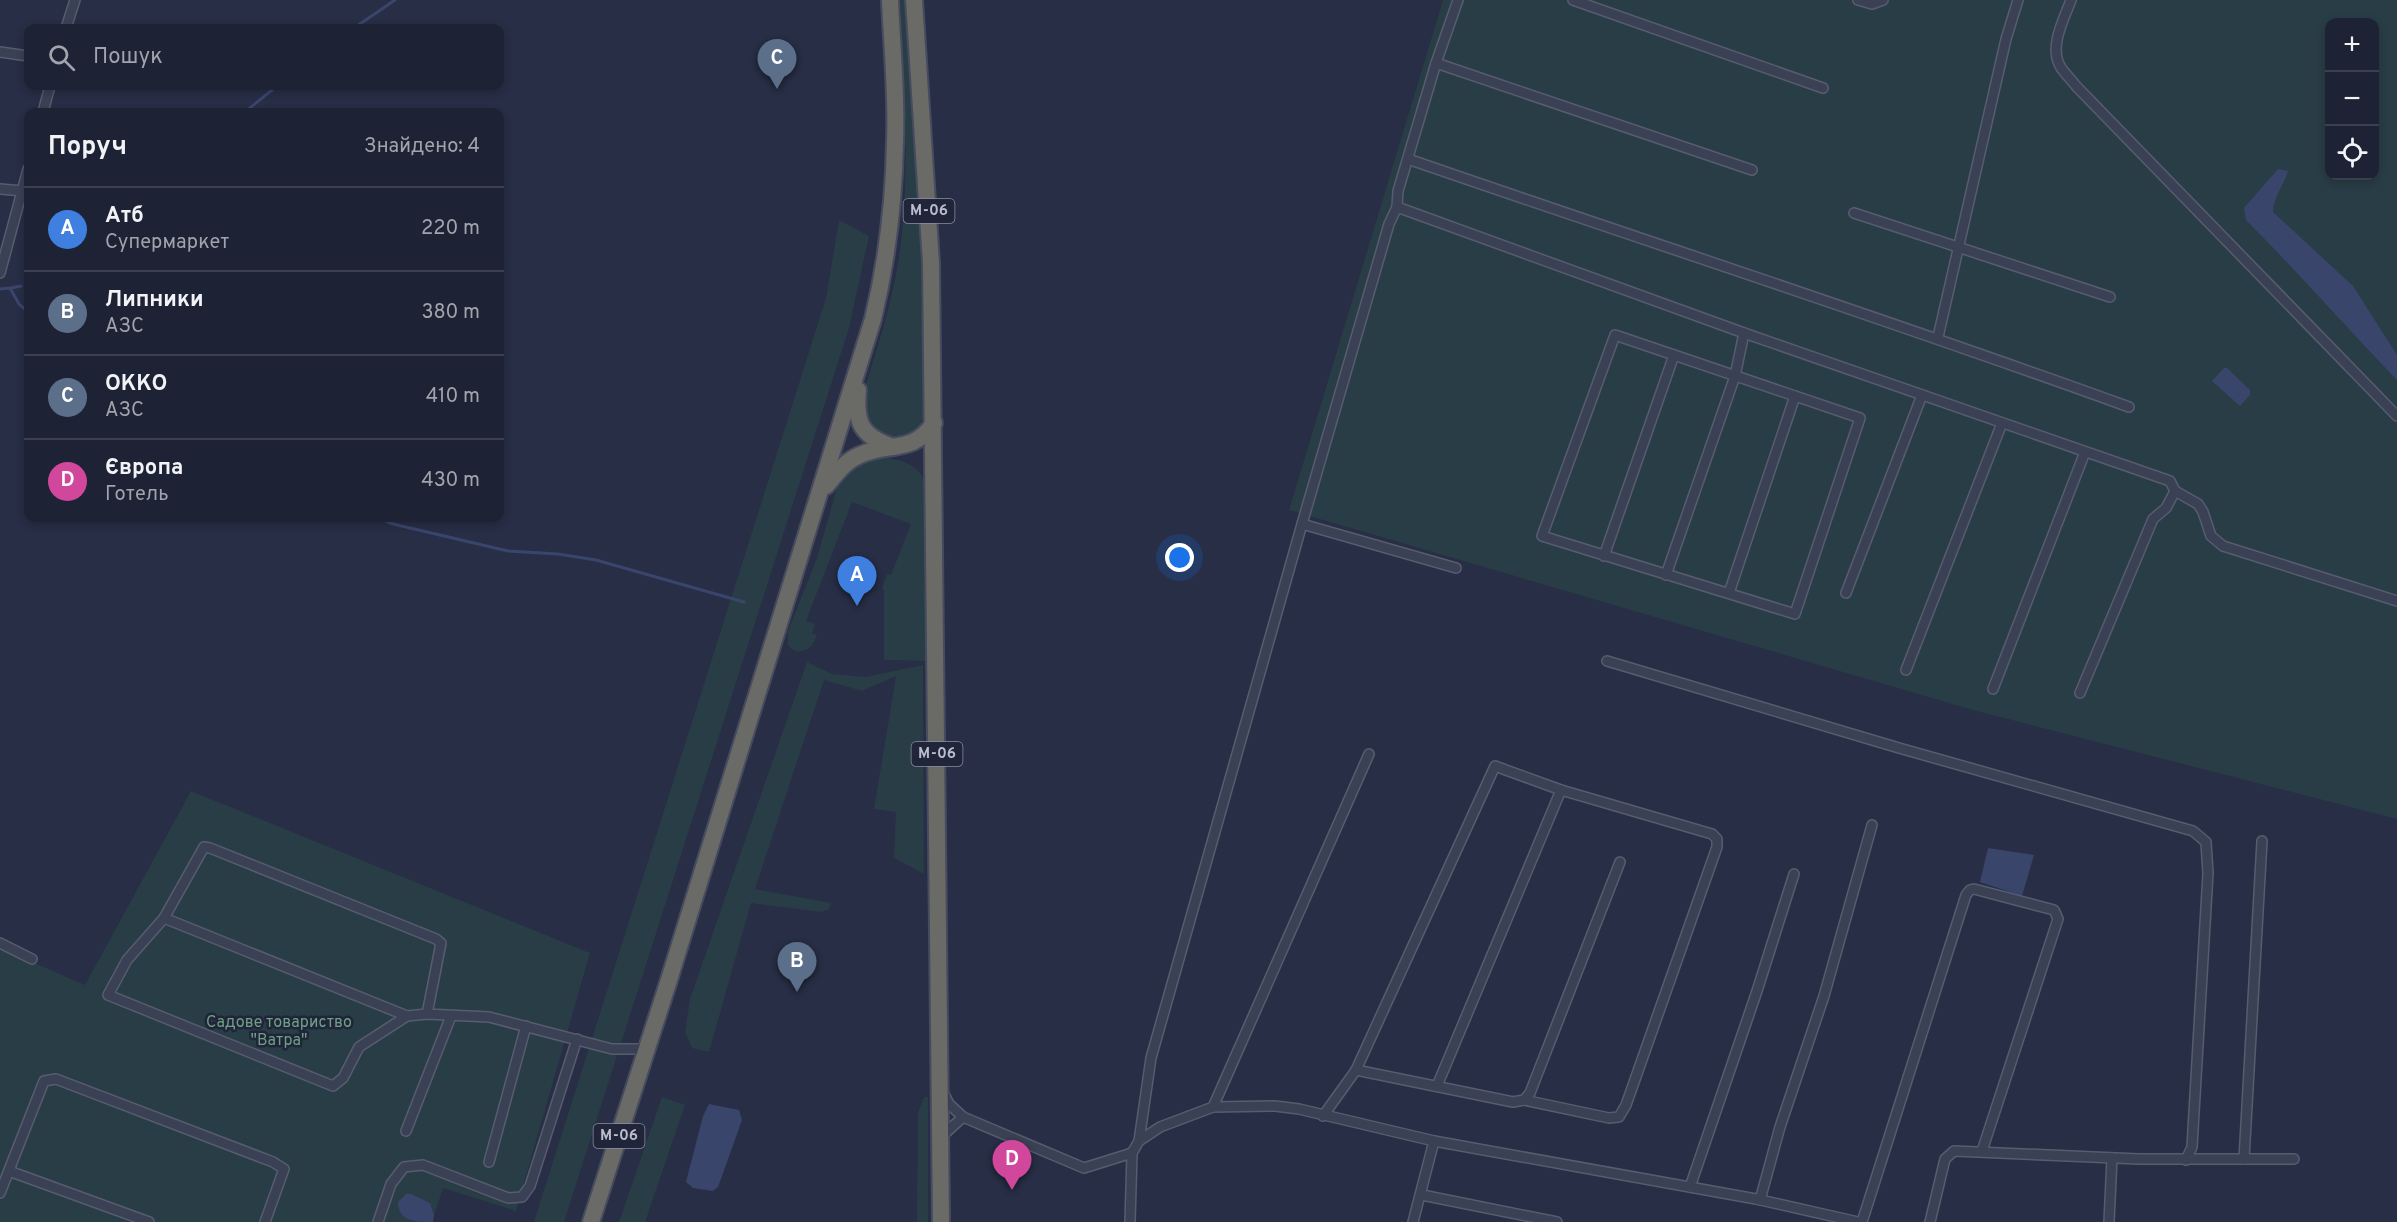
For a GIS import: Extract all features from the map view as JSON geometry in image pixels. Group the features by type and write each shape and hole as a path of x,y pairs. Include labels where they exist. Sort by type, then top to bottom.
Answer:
{"highway":[{"name":"М-06","path":"591,1222 859,368 880,287 893,190 896,140 890,0"},
{"name":"М-06","path":"914,0 930,251 934,423 940,1222"},
{"path":"859,368 856,405 859,420 864,431 871,438 894,447"},
{"path":"820,493 842,466 853,458 871,450 915,442 934,423"}],"street":[{"path":"67,24 75,0"},
{"path":"1130,1222 1132,1153 1138,1141 1151,1058 1302,524 1389,224 1397,207 1398,191 1436,63 1458,0"},
{"path":"1573,0 1823,88"},
{"path":"1858,0 1872,4 1883,0"},
{"path":"1938,337 2006,39 2018,0"},
{"path":"2071,0 2058,34 2056,56 2060,66 2116,128 2397,416"},
{"path":"0,52 24,55"},
{"path":"1436,63 1752,170"},
{"path":"44,108 49,90"},
{"path":"1408,159 1700,260 1938,337 2129,406"},
{"path":"0,273 24,187"},
{"path":"0,189 23,191"},
{"path":"1397,207 1744,333 2170,481 2175,491 2198,504 2211,536 2223,546 2397,601"},
{"path":"1854,213 2110,297"},
{"path":"1666,575 1735,376 1744,333"},
{"path":"1615,335 1674,355 1860,418 1795,614 1542,536 1615,335"},
{"path":"1604,555 1674,355"},
{"path":"1846,593 1922,395"},
{"path":"1729,593 1795,396"},
{"path":"1906,670 2002,423"},
{"path":"1993,689 2085,452"},
{"path":"2080,693 2153,519 2166,508 2175,491"},
{"path":"1302,524 1456,568"},
{"path":"1607,661 1899,748 2193,831 2204,837 2207,846 2208,873 2202,1001 2192,1148 2186,1160"},
{"path":"1213,1107 1369,754"},
{"path":"1323,1116 1356,1070 1495,766 1561,790 1712,834 1717,840 1717,847 1630,1094 1619,1117 1608,1118 1524,1100 1513,1102 1356,1070"},
{"path":"1437,1086 1561,790"},
{"path":"1760,1200 1780,1127 1824,996 1872,825"},
{"path":"2244,1159 2262,841"},
{"path":"427,1014 441,944 436,939 210,848 204,848 164,918 127,960 108,995 333,1086 343,1078 359,1047 407,1016 427,1014 489,1017 612,1049 647,1049"},
{"path":"1524,1100 1530,1093 1620,862"},
{"path":"1690,1187 1794,874"},
{"path":"1138,1141 1160,1127 1213,1107 1275,1106 1434,1141 1760,1200 1860,1222 1966,895 1974,889 2054,910 2058,919 1982,1152"},
{"path":"164,918 407,1016"},
{"path":"0,943 32,959"},
{"path":"406,1131 451,1016"},
{"path":"489,1162 526,1026"},
{"path":"378,1222 391,1184 404,1167 423,1165 508,1198 522,1197 530,1186 577,1039"},
{"path":"0,1193 44,1081 56,1079 273,1162 284,1169 265,1222"},
{"path":"940,1086 949,1104 963,1117 1084,1168 1132,1153"},
{"path":"941,1137 963,1117"},
{"path":"1413,1222 1422,1195 1434,1141"},
{"path":"1930,1222 1945,1159 1954,1152 2186,1160 2294,1159"},
{"path":"2109,1222 2112,1158"},
{"path":"9,1171 149,1222"},
{"path":"1422,1195 1557,1222"}],"green space":[{"path":"900,0 909,0 920,206 924,415 921,424 911,435 892,438 876,435 860,408 884,325 900,251 906,157"},
{"path":"1443,0 2397,0 2397,819 1973,710 1289,510"},
{"path":"839,220 869,236 849,328 564,1222 534,1222 826,298"},
{"path":"872,456 895,459 909,464 925,480 930,661 884,660 884,590 882,588 887,574 891,575 911,524 852,502 806,621 815,624 812,633 817,635 812,646 803,651 794,650 788,645 788,631 817,558 839,481 844,471"},
{"path":"807,662 832,674 865,677 923,665 924,874 894,858 896,812 874,809 896,676 862,691 824,680 755,889 831,903 829,909 822,912 751,903 709,1052 692,1048 685,1032 690,999"},
{"name":"Садове товариство \"Ватра\"","path":"191,791 590,953 516,1211 443,1188 432,1222 0,1222 0,948 85,985"},
{"path":"662,1097 685,1105 645,1222 619,1222"},
{"path":"924,1097 928,1097 928,1222 917,1222 918,1112"}],"water":[{"path":"2278,169 2288,171 2273,212 2353,286 2397,355 2397,380 2246,220 2244,208"},
{"path":"2224,368 2227,368 2250,390 2250,395 2240,406 2212,381"},
{"path":"1988,848 2034,855 2022,896 1980,882"},
{"path":"709,1104 739,1110 742,1120 718,1187 713,1191 693,1188 686,1182 703,1116"},
{"path":"406,1194 430,1203 434,1215 433,1222 414,1221 401,1214 398,1202"}],"waterway":[{"path":"360,24 395,0"},
{"path":"250,108 272,90"},
{"path":"11,288 21,286"},
{"path":"0,289 10,288 24,308"},
{"path":"388,522 508,551 558,554 596,560 744,602"}],"place":[{"name":"ОККО","path":"777,89"},
{"name":"Атб","path":"857,606"},
{"name":"Липники","path":"797,992"},
{"name":"Європа","path":"1012,1190"}]}
